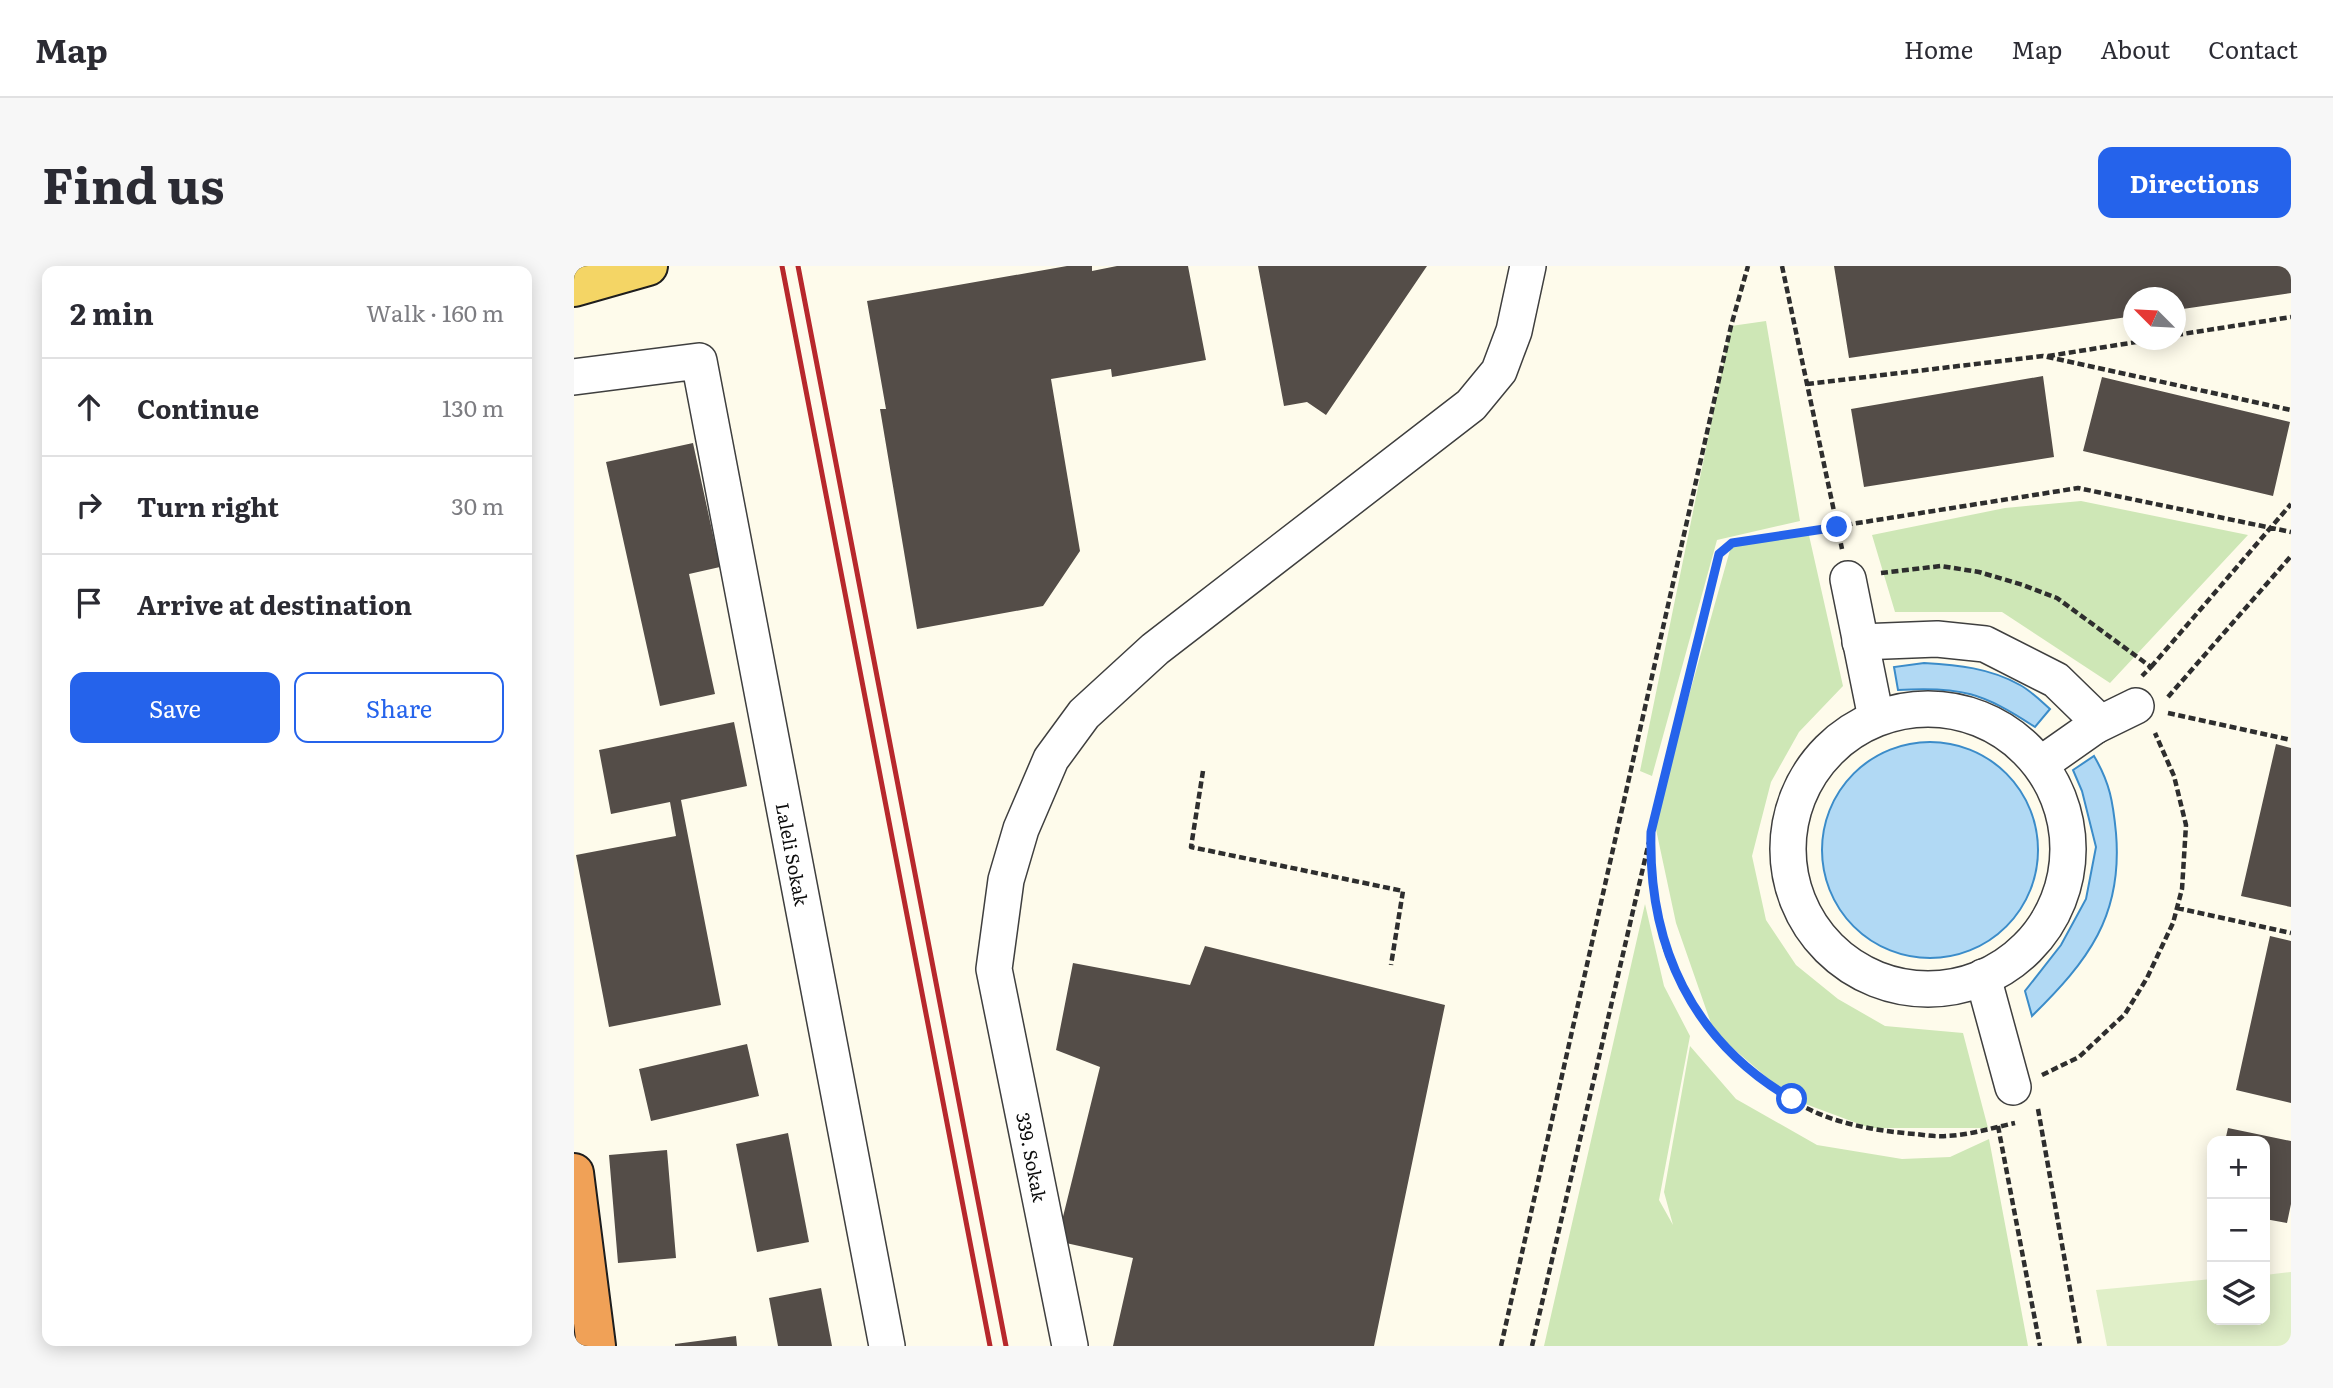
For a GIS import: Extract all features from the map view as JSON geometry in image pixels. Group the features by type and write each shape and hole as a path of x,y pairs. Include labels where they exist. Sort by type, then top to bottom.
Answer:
{"highway":[{"path":"574,1174 596,1346"}],"main road":[{"path":"574,287 648,266"}],"street":[{"name":"339. Sokak","path":"1070,1346 993,969 1006,880 1021,829 1051,759 1084,714 1155,649 1471,405 1499,371 1514,331 1528,266"},
{"name":"Laleli Sokak","path":"574,377 699,362 887,1346"},
{"path":"1848,579 1876,718"},
{"path":"1860,642 1937,639 1985,644 2056,680 2094,717 2095,726"},
{"path":"1921,708 1966,713 2008,733 2041,764 2062,806 2069,853 2060,899 2036,940 2000,971 1957,988 1910,990 1864,976 1827,949 1800,910 1787,866 1790,820 1806,777 1836,741 1876,718 1921,708"},
{"path":"2041,764 2095,726 2146,708"},
{"path":"1983,977 2025,1096"}],"path":[{"path":"1501,1346 1731,326 1748,266"},
{"path":"2186,333 2291,317"},
{"path":"1807,384 2123,344"},
{"path":"2043,356 2291,410"},
{"path":"1532,1346 1651,832 1719,554 1732,543 2078,488 2291,533"},
{"path":"2151,667 2291,504"},
{"path":"2146,708 2291,556"},
{"path":"2146,708 2291,740"},
{"path":"1203,771 1191,847 1403,891 1391,965"},
{"path":"1651,832 1650,869 1666,950 1692,1002 1720,1040 1756,1076 1820,1114 1837,1121 1892,1133 1945,1136 2020,1121"},
{"path":"2177,908 2291,933"},
{"path":"2025,1096 2080,1346"},
{"path":"1998,1126 2040,1346"}],"green space":[{"path":"1766,321 1800,521 1717,540 1652,776 1640,771 1731,326"},
{"path":"2081,501 2248,535 2110,683 2002,612 1895,612 1872,535 2005,508"},
{"path":"1808,531 1843,686 1799,732 1771,782 1752,856 1766,920 1796,965 1838,999 1885,1026 1963,1033 1988,1128 1870,1128 1792,1099 1714,1032 1676,923 1654,820 1732,543"},
{"path":"1645,904 1664,986 1690,1036 1659,1200 1673,1225 1664,1192 1690,1046 1736,1099 1817,1145 1902,1159 1950,1157 1989,1139 2028,1346 1544,1346"},
{"path":"2291,1272 2291,1346 2107,1346 2096,1290 2207,1279 2207,1325 2270,1325 2270,1274"}],"water":[{"path":"1924,663 1961,666 2009,679 2024,687 2050,709 2035,727 2001,706 1971,694 1939,689 1898,690 1894,667"},
{"path":"1930,742 1971,750 1990,760 2006,774 2020,790 2030,809 2038,850 2030,891 2020,910 2006,926 1990,940 1971,950 1930,958 1889,950 1870,940 1854,926 1840,910 1830,891 1822,850 1830,809 1840,790 1854,774 1870,760 1889,750"},
{"path":"2094,756 2107,784 2114,812 2117,862 2114,889 2098,935 2085,956 2032,1016 2025,991 2061,945 2086,899 2096,847 2082,791 2073,770"}],"building":[{"path":"1067,266 1092,266 1092,271 1117,266 1188,266 1206,360 1112,377 1111,369 1051,379 1080,551 1043,606 917,629 880,409 886,409 867,301"},
{"path":"1258,266 1427,266 1326,415 1307,402 1284,406"},
{"path":"1834,266 2291,266 2291,293 2186,309 2186,287 2123,287 2123,318 1849,358"},
{"path":"2043,376 2054,457 1864,487 1851,409"},
{"path":"2102,377 2290,422 2273,496 2083,451"},
{"path":"693,443 720,567 689,574 715,694 660,706 606,462"},
{"path":"734,722 747,786 681,800 721,1005 609,1027 576,855 676,836 670,802 611,814 599,750"},
{"path":"2276,744 2291,748 2291,907 2241,896"},
{"path":"2270,936 2291,941 2291,1103 2236,1090"},
{"path":"1205,946 1445,1005 1374,1346 1113,1346 1133,1258 1057,1241 1100,1067 1056,1050 1073,963 1190,985"},
{"path":"747,1044 759,1096 651,1121 639,1069"},
{"path":"2228,1128 2267,1136 2226,1136"},
{"path":"788,1133 809,1242 757,1252 736,1144"},
{"path":"2270,1137 2291,1141 2291,1204 2287,1223 2270,1220"},
{"path":"667,1150 676,1258 618,1263 609,1155"},
{"path":"821,1288 832,1346 778,1346 769,1298"},
{"path":"736,1336 737,1346 675,1346 675,1344"}],"railway":[{"path":"782,266 990,1346"},
{"path":"798,266 1006,1346"}],"route":[{"path":"1792,1099 1756,1076 1736,1058 1692,1002 1679,978 1666,950 1657,912 1650,869 1651,832 1719,554 1732,543 1837,527"}]}
